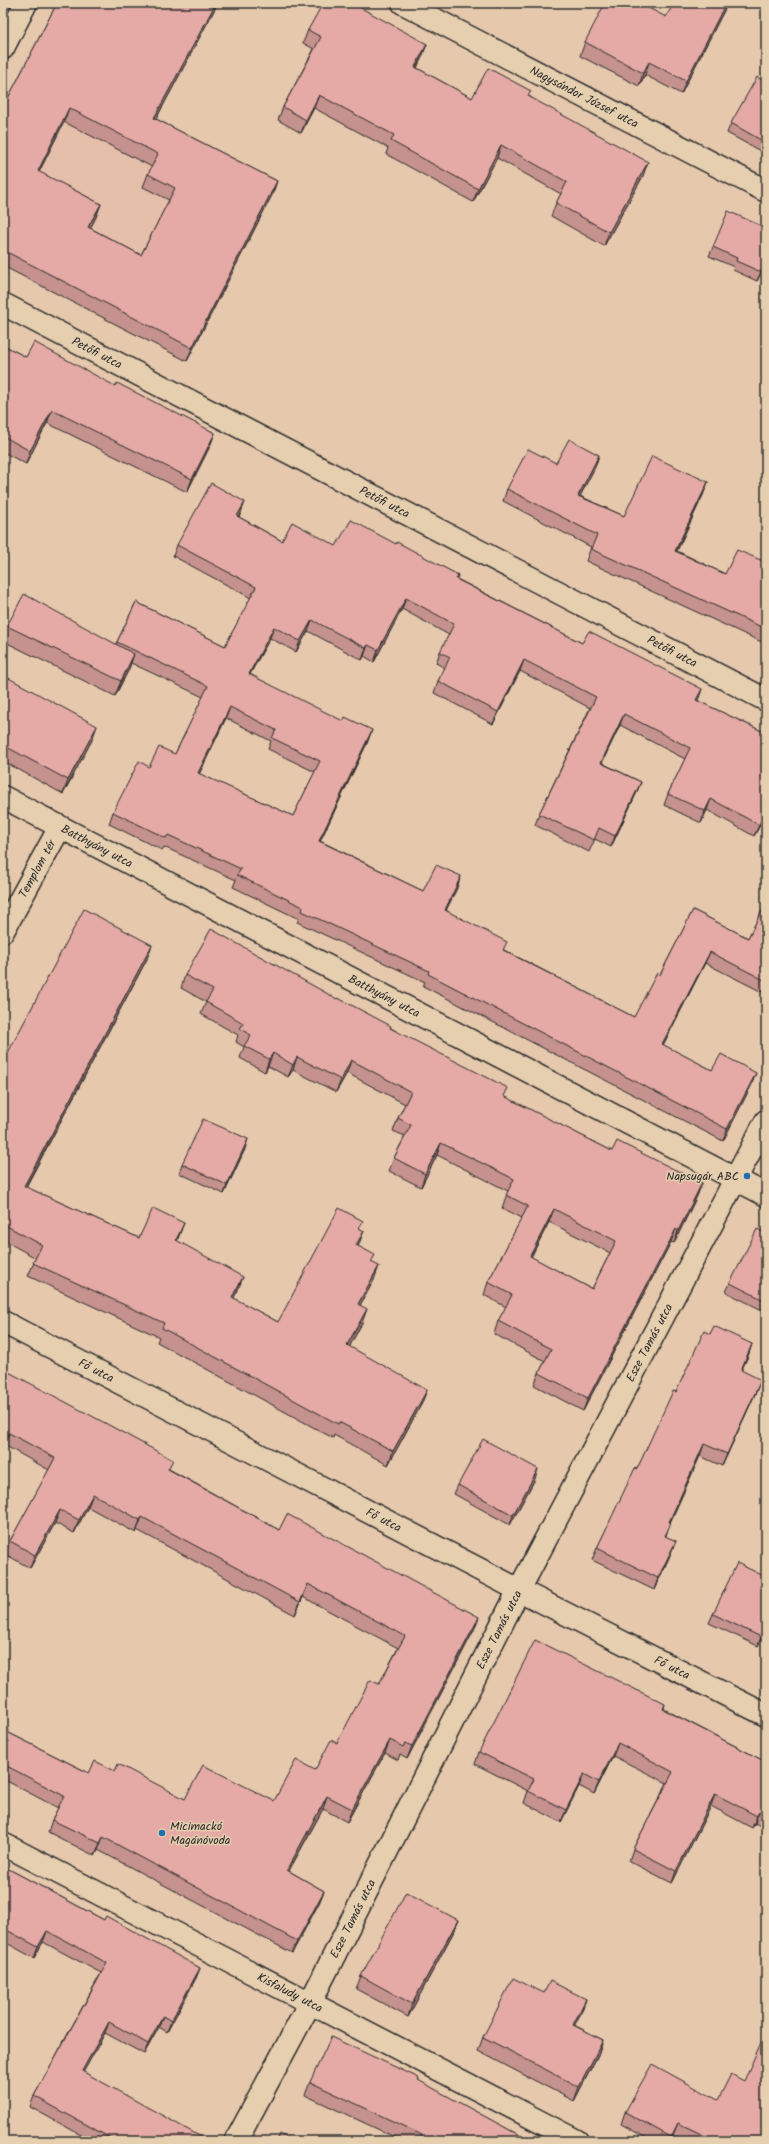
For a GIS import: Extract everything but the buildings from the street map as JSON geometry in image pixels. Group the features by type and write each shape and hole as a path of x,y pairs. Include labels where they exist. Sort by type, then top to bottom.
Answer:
{"street":[{"path":"3,48 26,3"},
{"name":"Nagysándor József utca","path":"403,3 766,191"},
{"name":"Petőfi utca","path":"3,304 766,700"},
{"name":"Batthyány utca","path":"3,797 766,1195"},
{"name":"Templom tér","path":"3,931 60,827"},
{"name":"Esze Tamás utca","path":"236,2141 310,2003 519,1590 766,1121"},
{"name":"Fő utca","path":"3,1322 519,1590 766,1715"},
{"name":"Kisfaludy utca","path":"3,1844 577,2141"}],"shaded area":[{"path":"25,68 272,195 187,361 3,266 3,111"}],"tram line":[{"path":"3,9 6,3"}],"place":[{"name":"Napsugár ABC","path":"747,1176"},
{"name":"Micimackó Magánóvoda","path":"162,1833"}]}
